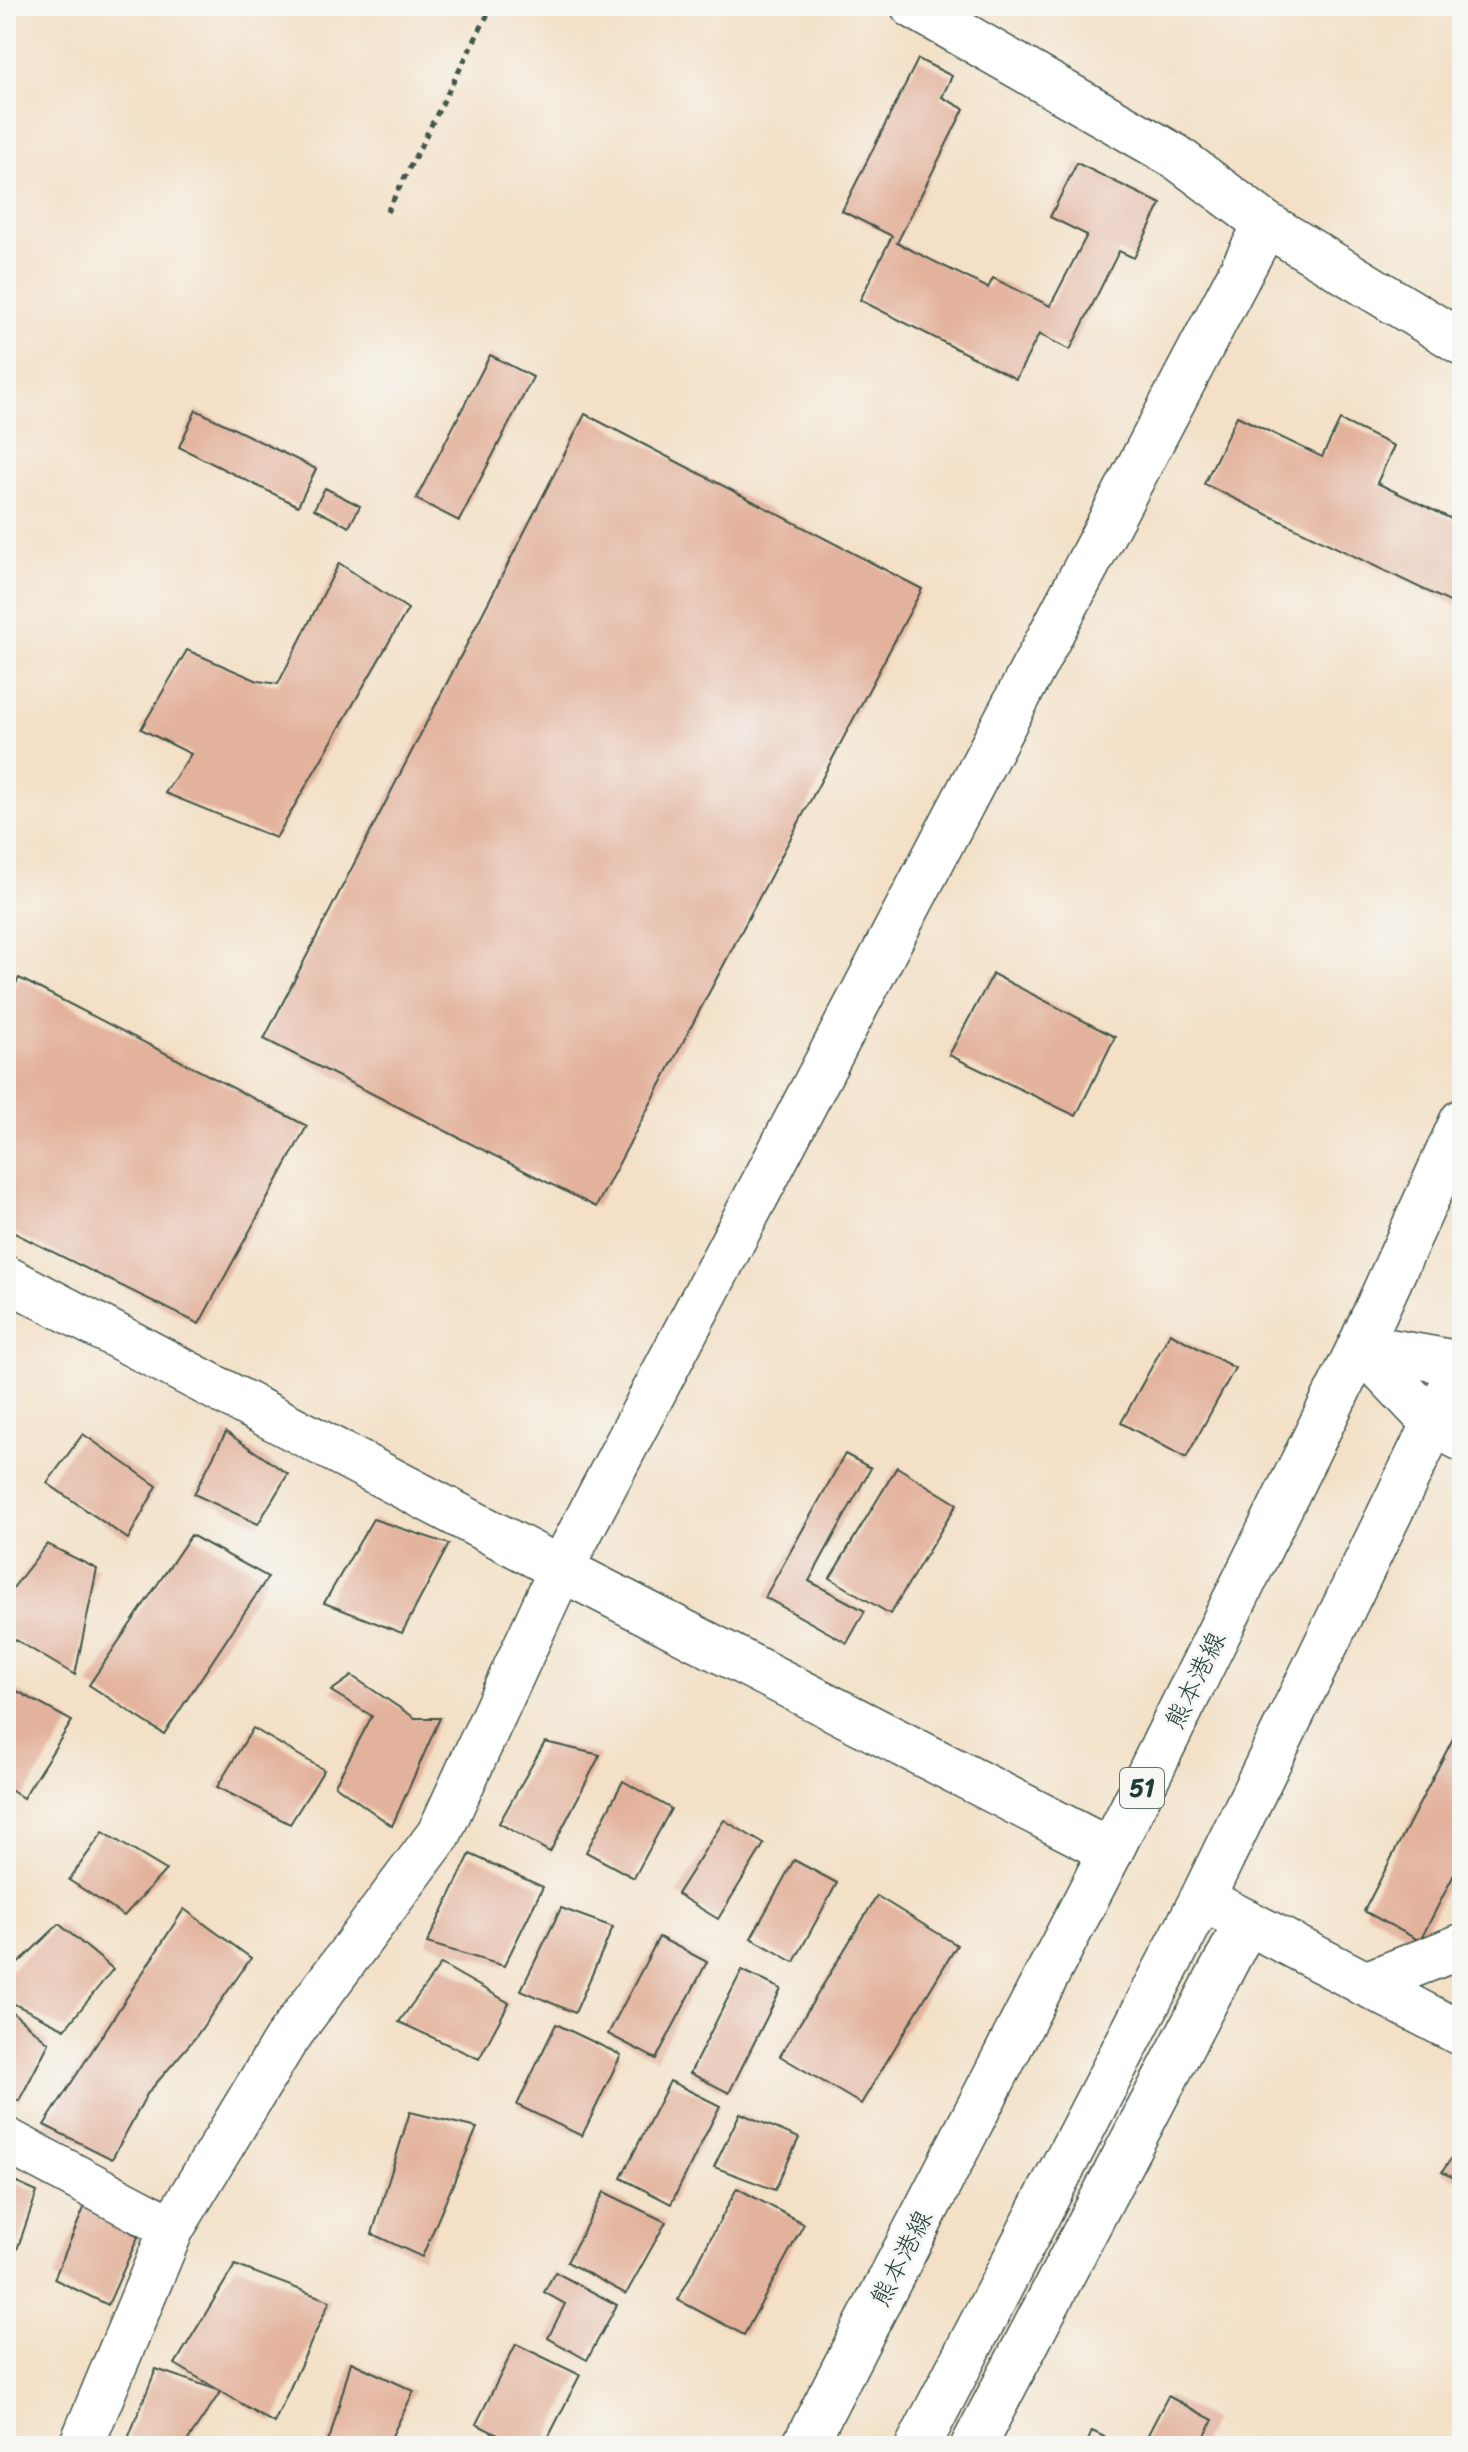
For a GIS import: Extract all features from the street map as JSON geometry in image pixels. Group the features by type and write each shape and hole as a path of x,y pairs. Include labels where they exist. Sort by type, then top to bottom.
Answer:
{"street":[{"path":"913,6 1175,156 1266,224 1462,343"},
{"path":"81,2446 172,2228 285,2041 439,1834 561,1569 1266,224"},
{"name":"熊本港線","path":"804,2446 1111,1851 1360,1346 1462,1121"},
{"path":"6,1278 561,1569 1111,1851"},
{"path":"918,2446 1448,1432 1462,1364 1360,1346"},
{"path":"1360,1346 1448,1432"},
{"path":"1202,1899 1462,2034"},
{"path":"973,2446 1247,1922"},
{"path":"1365,1984 1462,1946"},
{"path":"6,2140 172,2228"}],"path":[{"path":"387,212 492,6"}],"building":[{"path":"918,59 952,76 942,97 964,109 897,243 988,288 993,278 1050,306 1087,235 1050,217 1077,163 1161,204 1134,258 1119,251 1070,350 1039,334 1016,379 860,300 892,236 842,211"},
{"path":"490,355 533,377 459,521 416,499"},
{"path":"196,410 316,469 298,506 179,447"},
{"path":"585,414 922,589 596,1207 264,1039"},
{"path":"1237,416 1322,457 1340,420 1394,446 1377,483 1462,524 1462,608 1204,484"},
{"path":"325,488 360,506 349,527 314,509"},
{"path":"339,563 408,609 276,838 165,793 191,754 141,729 187,650 258,681 278,684"},
{"path":"993,974 1115,1037 1076,1116 949,1055"},
{"path":"19,978 307,1126 199,1324 6,1229 6,1001"},
{"path":"1170,1333 1235,1368 1186,1458 1121,1423"},
{"path":"226,1432 288,1474 258,1524 194,1494"},
{"path":"83,1434 157,1486 128,1539 47,1483"},
{"path":"845,1454 871,1468 809,1581 865,1611 847,1643 765,1597"},
{"path":"897,1467 957,1504 890,1614 830,1578"},
{"path":"373,1519 449,1544 402,1633 324,1603"},
{"path":"191,1535 268,1577 164,1734 89,1685"},
{"path":"47,1544 97,1569 75,1675 6,1634 6,1597"},
{"path":"352,1676 415,1718 440,1718 392,1826 335,1785 372,1716 331,1691"},
{"path":"6,1685 72,1721 23,1798 6,1787"},
{"path":"1462,1721 1462,1859 1420,1941 1364,1911"},
{"path":"253,1728 324,1770 290,1824 217,1787"},
{"path":"545,1742 600,1755 550,1852 499,1823"},
{"path":"623,1781 671,1809 634,1878 586,1852"},
{"path":"724,1820 764,1844 718,1919 677,1894"},
{"path":"103,1832 166,1870 124,1916 69,1880"},
{"path":"470,1854 543,1887 504,1966 427,1943"},
{"path":"794,1860 837,1883 794,1962 751,1938"},
{"path":"877,1896 957,1945 861,2104 780,2056"},
{"path":"561,1908 613,1927 575,2013 521,1990"},
{"path":"184,1909 251,1958 195,2038 147,2094 112,2159 44,2125"},
{"path":"59,1924 113,1969 65,2029 6,2000 6,1975"},
{"path":"659,1937 707,1962 656,2059 608,2034"},
{"path":"441,1964 509,2003 479,2059 399,2022"},
{"path":"742,1970 781,1989 729,2093 690,2073"},
{"path":"6,2007 49,2043 19,2101 6,2093"},
{"path":"556,2024 621,2055 582,2136 517,2105"},
{"path":"670,2081 720,2106 671,2204 621,2178"},
{"path":"410,2112 477,2128 422,2257 372,2234"},
{"path":"740,2113 799,2138 775,2190 714,2167"},
{"path":"1455,2153 1462,2156 1462,2182 1442,2172"},
{"path":"6,2178 37,2192 10,2270 6,2267"},
{"path":"737,2188 804,2224 744,2335 678,2300"},
{"path":"604,2192 666,2222 626,2294 567,2262"},
{"path":"87,2201 138,2237 108,2305 54,2279"},
{"path":"235,2265 330,2301 274,2423 175,2364"},
{"path":"555,2272 617,2305 587,2360 548,2338 565,2304 544,2292"},
{"path":"516,2344 580,2375 544,2446 520,2446 476,2424"},
{"path":"351,2362 414,2391 387,2446 325,2446"},
{"path":"156,2369 221,2391 184,2446 125,2446"},
{"path":"1168,2396 1213,2420 1200,2446 1142,2446"},
{"path":"1092,2431 1123,2446 1086,2446"}]}
